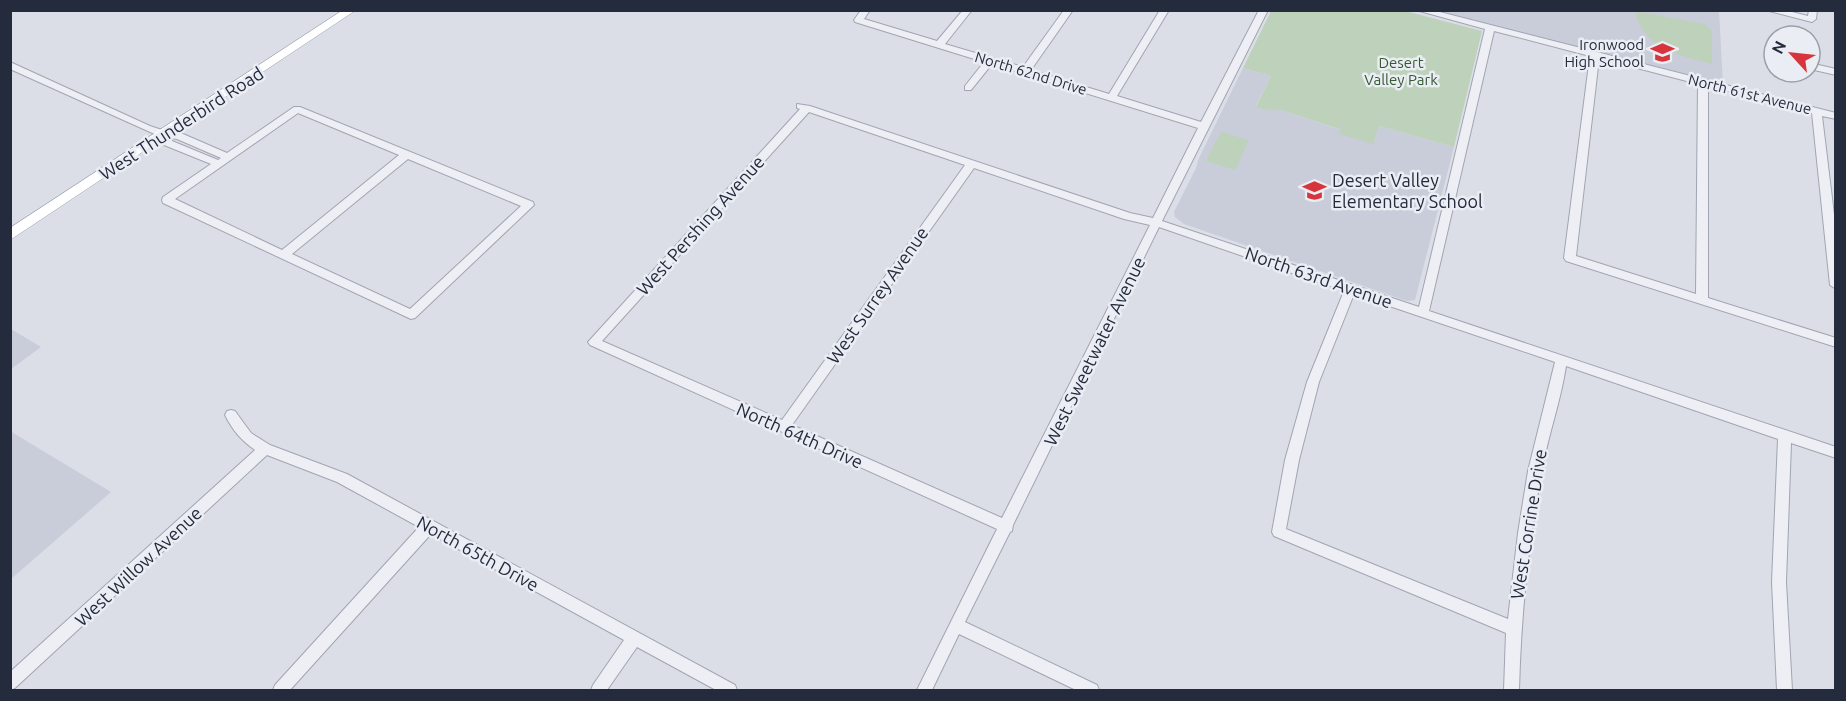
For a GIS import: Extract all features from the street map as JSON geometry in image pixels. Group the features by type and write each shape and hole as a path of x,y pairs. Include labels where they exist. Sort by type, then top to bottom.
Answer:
{"main road":[{"name":"West Thunderbird Road","path":"10,235 351,10"}],"street":[{"name":"North 62nd Drive","path":"866,10 858,20 1204,126"},
{"path":"939,45 968,10"},
{"path":"1025,71 1069,10"},
{"path":"1111,98 1165,10"},
{"name":"West Sweetwater Avenue","path":"924,690 1264,10"},
{"name":"North 61st Avenue","path":"1420,10 1836,116"},
{"path":"1769,10 1813,15"},
{"path":"1423,313 1491,28"},
{"path":"1595,55 1570,258 1836,343"},
{"path":"968,88 990,60"},
{"path":"10,66 163,134 179,136 202,146 223,161"},
{"path":"1702,300 1703,82"},
{"name":"North 63rd Avenue","path":"804,107 1128,216 1158,223 1836,453"},
{"name":"West Pershing Avenue","path":"594,342 804,107"},
{"path":"297,109 406,155 529,205 411,315 166,200 297,109"},
{"path":"1817,112 1836,285"},
{"path":"163,134 168,143 223,161"},
{"path":"193,153 202,146"},
{"path":"283,255 406,155"},
{"name":"West Surrey Avenue","path":"784,427 971,164"},
{"path":"1351,288 1313,382 1292,460 1280,532 1512,628"},
{"name":"North 64th Drive","path":"594,342 1007,526"},
{"name":"West Corrine Drive","path":"1511,690 1512,628 1523,538 1542,438 1561,360"},
{"name":"North 65th Drive","path":"231,415 246,437 265,449 342,478 730,690"},
{"path":"1785,435 1779,582 1785,690"},
{"name":"West Willow Avenue","path":"10,683 265,449"},
{"path":"280,690 429,526"},
{"path":"957,626 1092,690"},
{"path":"598,690 634,639"}],"shaded area":[{"name":"Ironwood High School","path":"1440,11 1719,11 1723,84 1480,23"},
{"name":"Desert Valley Elementary School","path":"1243,68 1271,76 1256,106 1268,110 1281,110 1338,129 1342,121 1376,131 1379,126 1454,147 1415,300 1407,301 1184,224 1175,217 1174,212"},
{"path":"11,329 41,347 11,369"},
{"path":"10,431 111,492 11,579 10,579"}],"green space":[{"name":"Desert Valley Park","path":"1271,11 1405,11 1482,31 1454,147 1379,126 1373,144 1339,134 1343,122 1339,129 1281,110 1256,107 1271,76 1243,68"},
{"path":"1635,11 1704,24 1712,31 1712,64 1688,58 1664,48 1645,33"},
{"path":"1221,132 1249,140 1235,170 1206,161"}],"place":[{"name":"Ironwood High School","path":"1662,53"},
{"name":"Desert Valley Elementary School","path":"1314,190"}]}
